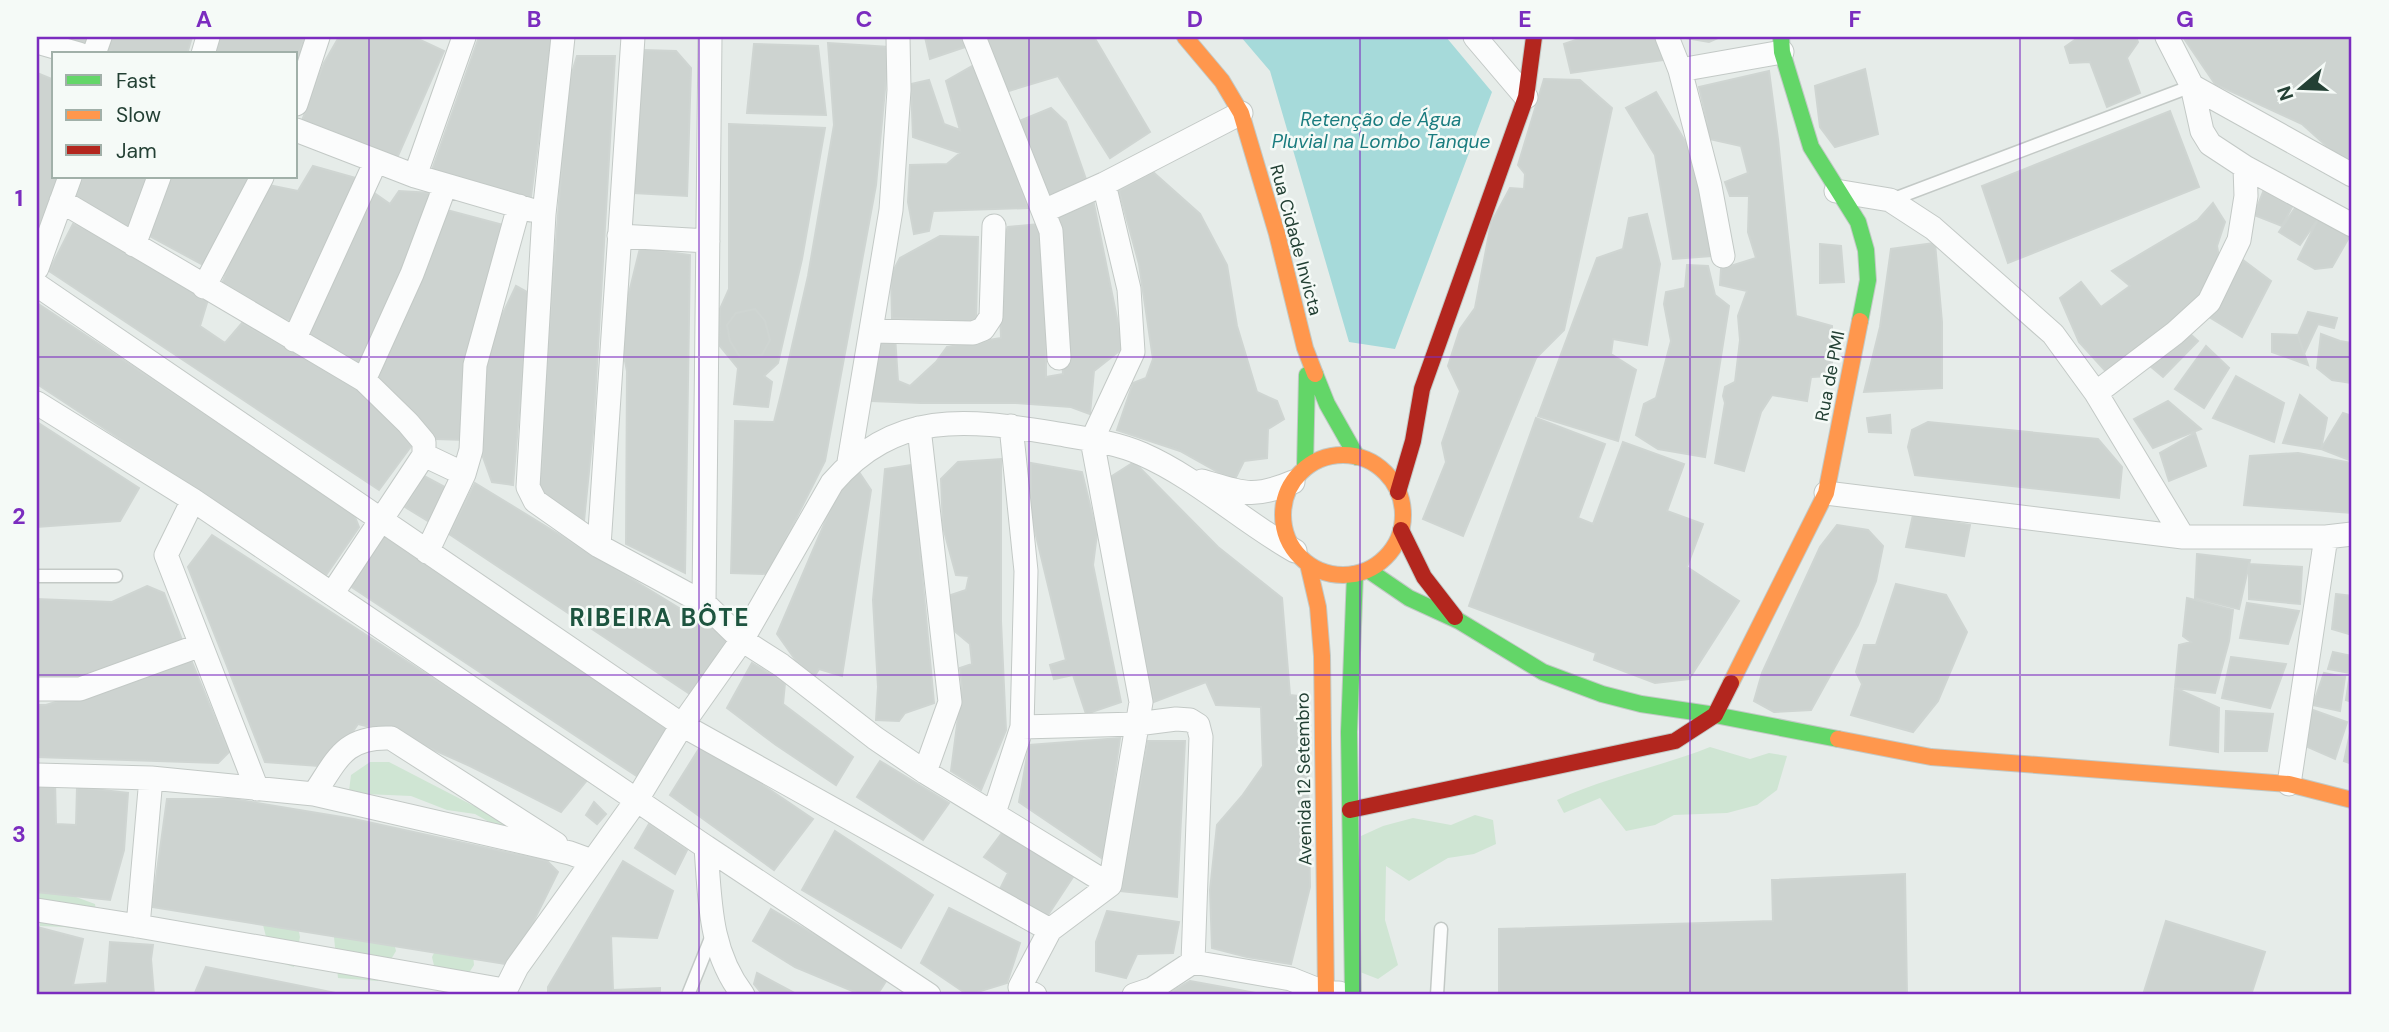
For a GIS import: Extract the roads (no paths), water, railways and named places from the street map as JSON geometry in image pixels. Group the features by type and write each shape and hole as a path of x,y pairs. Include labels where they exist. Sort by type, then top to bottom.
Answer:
{"main road":[{"name":"Rua Cidade Invicta","path":"1185,37 1222,81 1241,113 1277,234 1304,348 1327,404 1370,458"},
{"path":"1398,492 1413,441 1422,389 1526,97 1534,37"},
{"name":"Rua de PMI","path":"1715,715 1826,493 1868,280 1866,250 1858,222 1836,191 1811,147 1782,44"},
{"name":"Rua Cidade Invicta","path":"1299,475 1308,408 1304,348"},
{"path":"1399,427 1422,389"},
{"path":"1339,455 1370,458 1388,475 1398,492 1403,511 1401,530 1394,547 1383,560 1362,572 1338,575 1322,572 1302,558 1287,535 1283,517 1285,499 1299,475 1321,459 1339,455"},
{"path":"1401,530 1424,577 1438,598 1459,621"},
{"name":"Avenida 12 Setembro","path":"1302,558 1314,585 1320,628 1326,994"},
{"path":"1362,572 1459,621 1543,671 1602,694 1641,704 1715,715 1931,757 2288,784 2352,800"},
{"path":"1353,994 1350,652 1362,572"},
{"path":"1350,810 1675,741 1715,715"}],"street":[{"path":"298,98 318,37"},
{"path":"563,37 544,214 528,487 535,501 599,546 704,603 743,640 875,738 925,772 1110,886"},
{"path":"599,546 632,37"},
{"path":"704,603 710,37"},
{"path":"849,462 891,210 899,90 898,37"},
{"path":"974,37 1051,231 1059,358"},
{"path":"1475,37 1526,97"},
{"path":"1667,37 1680,70 1710,186 1723,256"},
{"path":"2167,37 2192,86 2202,131 2210,144 2245,167 2352,225"},
{"path":"415,176 460,38"},
{"path":"37,42 72,52"},
{"path":"1680,70 1782,44"},
{"path":"2192,86 2352,175"},
{"path":"1044,211 1104,184 1241,113"},
{"path":"298,131 415,176 544,214"},
{"path":"294,341 376,161"},
{"path":"2096,393 2175,333 2209,303 2239,240 2245,196 2245,167"},
{"path":"37,268 71,178"},
{"path":"134,245 159,178"},
{"path":"204,287 261,178"},
{"path":"1020,993 1050,930 1110,886 1141,702 1092,440 1133,352 1129,289 1104,184"},
{"path":"364,380 412,274 446,186"},
{"path":"1836,191 1890,200 1933,228 2053,334 2096,393 2183,537"},
{"path":"61,201 364,380 424,442 424,455 332,594"},
{"path":"427,552 464,474 471,450 475,365 519,206"},
{"path":"871,331 973,333 983,329 992,317 994,226"},
{"path":"619,236 708,241"},
{"path":"37,285 682,725 1050,930"},
{"path":"37,402 193,500 636,801 929,995"},
{"path":"37,910 504,993 581,857 636,801 682,725 743,640 832,483 849,462 883,439 919,428 957,422 1012,426 1092,440 1141,453 1179,474 1302,558"},
{"path":"994,813 1022,727 1026,571 1012,426"},
{"path":"919,428 950,702 925,772"},
{"path":"424,455 464,474"},
{"path":"1179,474 1242,494 1271,491 1299,475"},
{"path":"1826,493 2183,537 2326,537 2352,534"},
{"path":"193,500 166,555 257,789"},
{"path":"2288,784 2326,537"},
{"path":"37,689 80,689 201,645"},
{"path":"1022,727 1137,724 1176,719 1190,720 1198,725 1201,737 1193,962"},
{"path":"314,794 345,749 370,737 391,738 581,857"},
{"path":"37,775 150,778 314,794 581,857"},
{"path":"138,926 150,778"},
{"path":"1324,818 1350,810"},
{"path":"706,847 713,932 730,978 743,995"},
{"path":"1134,995 1152,989 1193,962 1290,979 1326,994 1353,994"}],"lane":[{"path":"1890,200 2192,86"},
{"path":"37,576 116,576"},
{"path":"1437,995 1441,929"},
{"path":"688,995 713,932"}],"water":[{"name":"Retenção de Água Pluvial na Lombo Tanque","path":"1241,37 1446,37 1492,92 1395,349 1349,342 1270,71"}],"district":[{"name":"RIBEIRA BÔTE","path":"660,618"}]}
